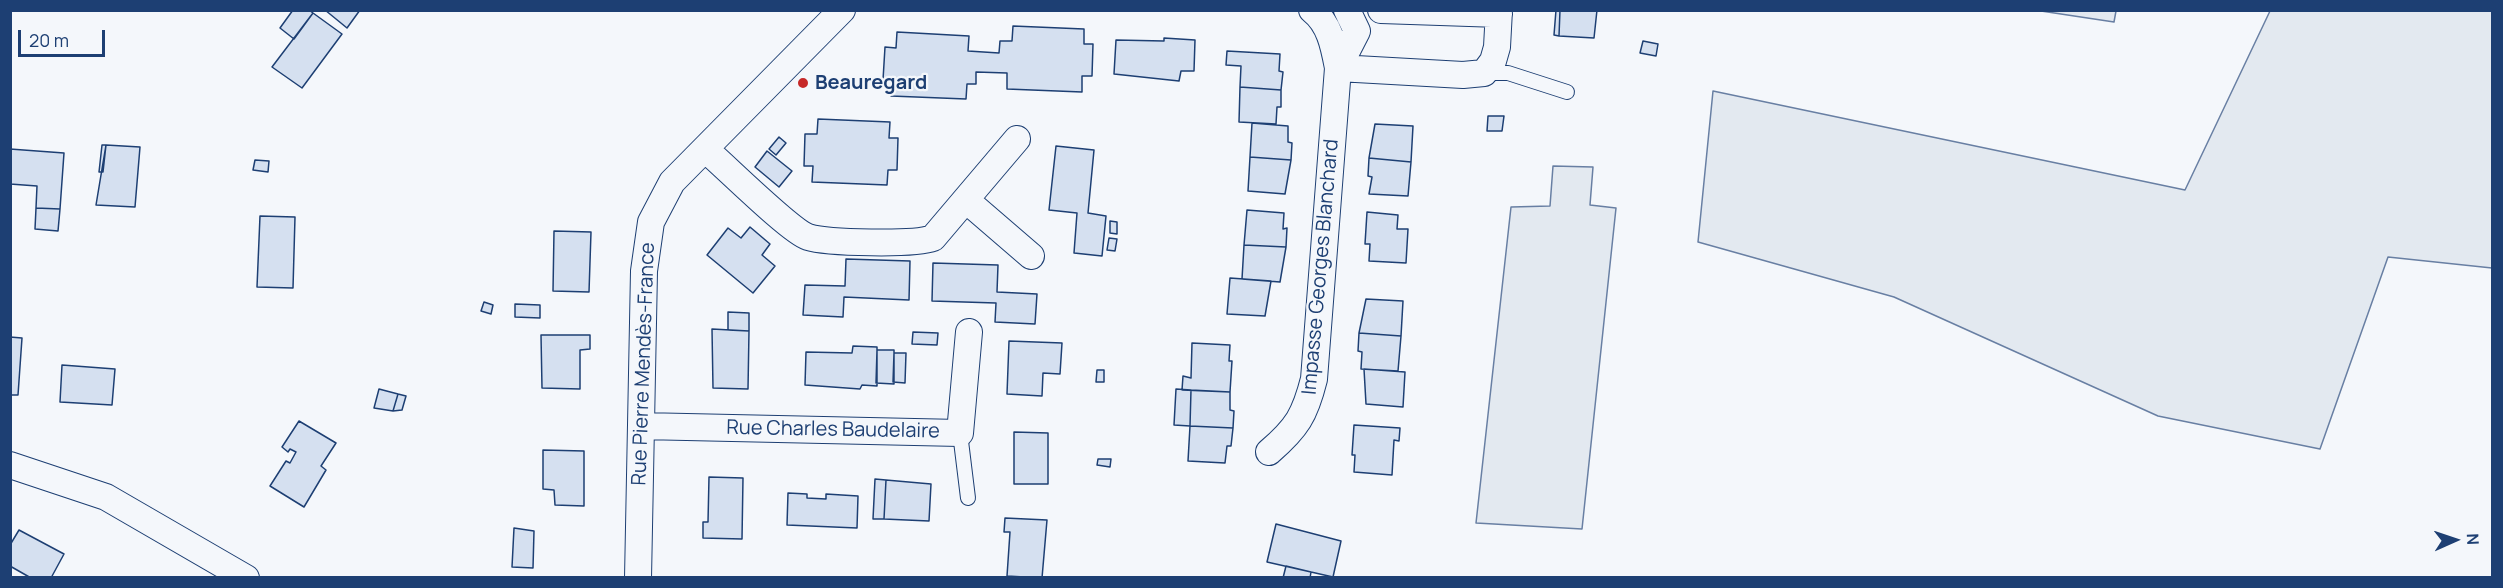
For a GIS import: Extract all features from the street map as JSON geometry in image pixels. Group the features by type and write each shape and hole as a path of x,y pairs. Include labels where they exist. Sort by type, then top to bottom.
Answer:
{"street":[{"name":"Rue Pierre Mendès-France","path":"638,578 646,243 661,199 672,182 843,10"},
{"path":"1312,10 1319,16 1332,39 1338,68"},
{"path":"1338,68 1358,31 1347,10"},
{"path":"1338,68 1463,75 1484,73 1495,54 1499,12 1381,10"},
{"name":"Impasse Georges Blanchard","path":"1269,452 1293,432 1307,409 1314,379 1338,68"},
{"path":"705,149 807,237 893,243 922,242 933,238 1017,139"},
{"path":"966,200 1031,256"},
{"name":"Rue Charles Baudelaire","path":"641,426 960,433 969,332"},
{"path":"10,465 106,497 246,578"}],"lane":[{"path":"1484,73 1508,73 1567,92"},
{"path":"960,433 968,498"}],"shaded area":[{"path":"2116,10 2114,22 2041,11"},
{"path":"2270,11 2492,11 2492,268 2388,257 2320,449 2158,416 1894,297 1698,242 1713,91 2185,190"},
{"path":"1553,166 1593,167 1590,205 1616,208 1582,529 1476,523 1511,207 1550,206"}],"building":[{"path":"293,10 309,10 313,13 294,39 280,28"},
{"path":"325,10 360,10 347,28"},
{"path":"1556,10 1560,10 1559,36 1554,35"},
{"path":"1560,10 1597,10 1594,38 1559,36"},
{"path":"313,13 342,34 302,88 272,67"},
{"path":"1013,26 1084,29 1084,44 1093,44 1092,76 1082,76 1082,92 1007,89 1007,73 976,72 976,84 967,84 966,99 891,96 892,80 883,80 885,47 896,48 897,32 969,36 968,51 999,53 1000,41 1012,41"},
{"path":"1164,38 1195,40 1194,71 1181,71 1179,81 1114,74 1116,40 1164,41"},
{"path":"1643,41 1658,44 1656,56 1640,53"},
{"path":"1227,51 1280,54 1279,71 1283,72 1281,90 1240,87 1241,66 1226,65"},
{"path":"1240,87 1281,90 1281,107 1277,107 1276,124 1239,122"},
{"path":"1488,116 1504,116 1502,131 1487,131"},
{"path":"818,119 890,122 889,138 898,138 897,170 888,170 887,185 812,182 813,166 804,166 805,134 817,134"},
{"path":"1252,123 1288,126 1288,142 1292,143 1291,160 1250,157"},
{"path":"1375,124 1413,126 1411,162 1369,158"},
{"path":"779,137 786,143 776,155 769,149"},
{"path":"102,145 106,145 103,172 99,172"},
{"path":"106,145 140,147 135,207 96,205"},
{"path":"1056,146 1094,150 1088,213 1106,216 1102,256 1074,253 1077,213 1049,210"},
{"path":"10,149 64,153 60,209 36,208 37,186 10,184"},
{"path":"767,151 792,171 779,187 755,167"},
{"path":"1250,157 1291,160 1285,194 1248,191"},
{"path":"1369,158 1411,162 1408,196 1369,194 1372,177 1368,176"},
{"path":"255,160 269,161 268,172 253,170"},
{"path":"36,208 60,209 58,231 35,229"},
{"path":"1247,210 1284,213 1283,229 1287,228 1286,247 1244,245"},
{"path":"1367,212 1398,215 1397,229 1408,229 1406,263 1369,261 1370,244 1365,244"},
{"path":"260,216 295,217 293,288 257,287"},
{"path":"1110,221 1117,222 1117,234 1110,233"},
{"path":"750,227 770,244 762,255 775,266 753,293 707,255 728,228 741,238"},
{"path":"554,231 591,232 589,292 553,291"},
{"path":"1109,238 1117,239 1115,251 1107,250"},
{"path":"1244,245 1286,247 1280,282 1242,279"},
{"path":"846,259 910,261 909,300 844,297 843,317 803,315 805,285 845,286"},
{"path":"933,263 998,265 997,292 1037,294 1035,324 995,322 996,303 932,301"},
{"path":"1230,278 1271,281 1265,316 1227,314"},
{"path":"1366,299 1403,301 1401,336 1359,333"},
{"path":"484,302 493,305 491,314 481,311"},
{"path":"515,304 540,305 540,318 515,317"},
{"path":"728,312 749,313 749,331 728,330"},
{"path":"712,329 749,331 748,389 713,388"},
{"path":"913,332 938,333 937,345 912,344"},
{"path":"1359,333 1401,336 1398,371 1361,369 1362,352 1358,351"},
{"path":"541,335 590,335 590,349 580,350 580,389 542,388"},
{"path":"10,337 22,338 18,395 10,395"},
{"path":"1009,341 1062,343 1060,374 1043,373 1042,396 1007,394"},
{"path":"1192,343 1230,345 1229,361 1232,361 1230,392 1182,390 1183,376 1191,378"},
{"path":"853,346 877,347 877,386 862,385 860,389 805,385 806,352 852,353"},
{"path":"877,350 894,350 894,384 876,383"},
{"path":"894,353 906,353 905,383 893,382"},
{"path":"62,365 115,369 112,405 60,402"},
{"path":"1364,369 1405,372 1403,407 1366,404"},
{"path":"1097,370 1104,370 1104,382 1096,382"},
{"path":"379,389 398,394 393,411 374,408"},
{"path":"1176,389 1191,390 1190,426 1174,425"},
{"path":"1191,390 1230,392 1230,410 1234,411 1233,428 1190,426"},
{"path":"398,394 406,396 402,410 393,411"},
{"path":"299,421 336,443 321,466 326,470 304,507 270,486 286,461 290,463 296,452 290,449 288,452 282,447"},
{"path":"1354,425 1400,428 1399,441 1394,440 1392,475 1354,472 1355,455 1352,455"},
{"path":"1190,426 1233,428 1231,446 1227,446 1225,463 1188,461"},
{"path":"1014,432 1048,433 1048,484 1014,484"},
{"path":"543,450 584,451 584,506 555,505 554,490 543,489"},
{"path":"1098,459 1111,459 1110,467 1097,465"},
{"path":"709,477 743,478 742,539 703,538 703,522 708,522"},
{"path":"875,479 886,480 884,519 873,519"},
{"path":"886,480 931,484 929,521 884,519"},
{"path":"788,493 807,494 807,498 826,499 826,494 858,496 857,528 787,525"},
{"path":"1005,518 1047,520 1042,578 1007,576 1010,532 1004,532"},
{"path":"1276,524 1341,541 1333,577 1267,562"},
{"path":"514,528 534,531 533,568 512,567"},
{"path":"19,530 64,554 51,578 31,578 10,566 10,545"},
{"path":"1286,566 1311,572 1310,578 1283,578"}],"place":[{"name":"Beauregard","path":"803,83"}]}
